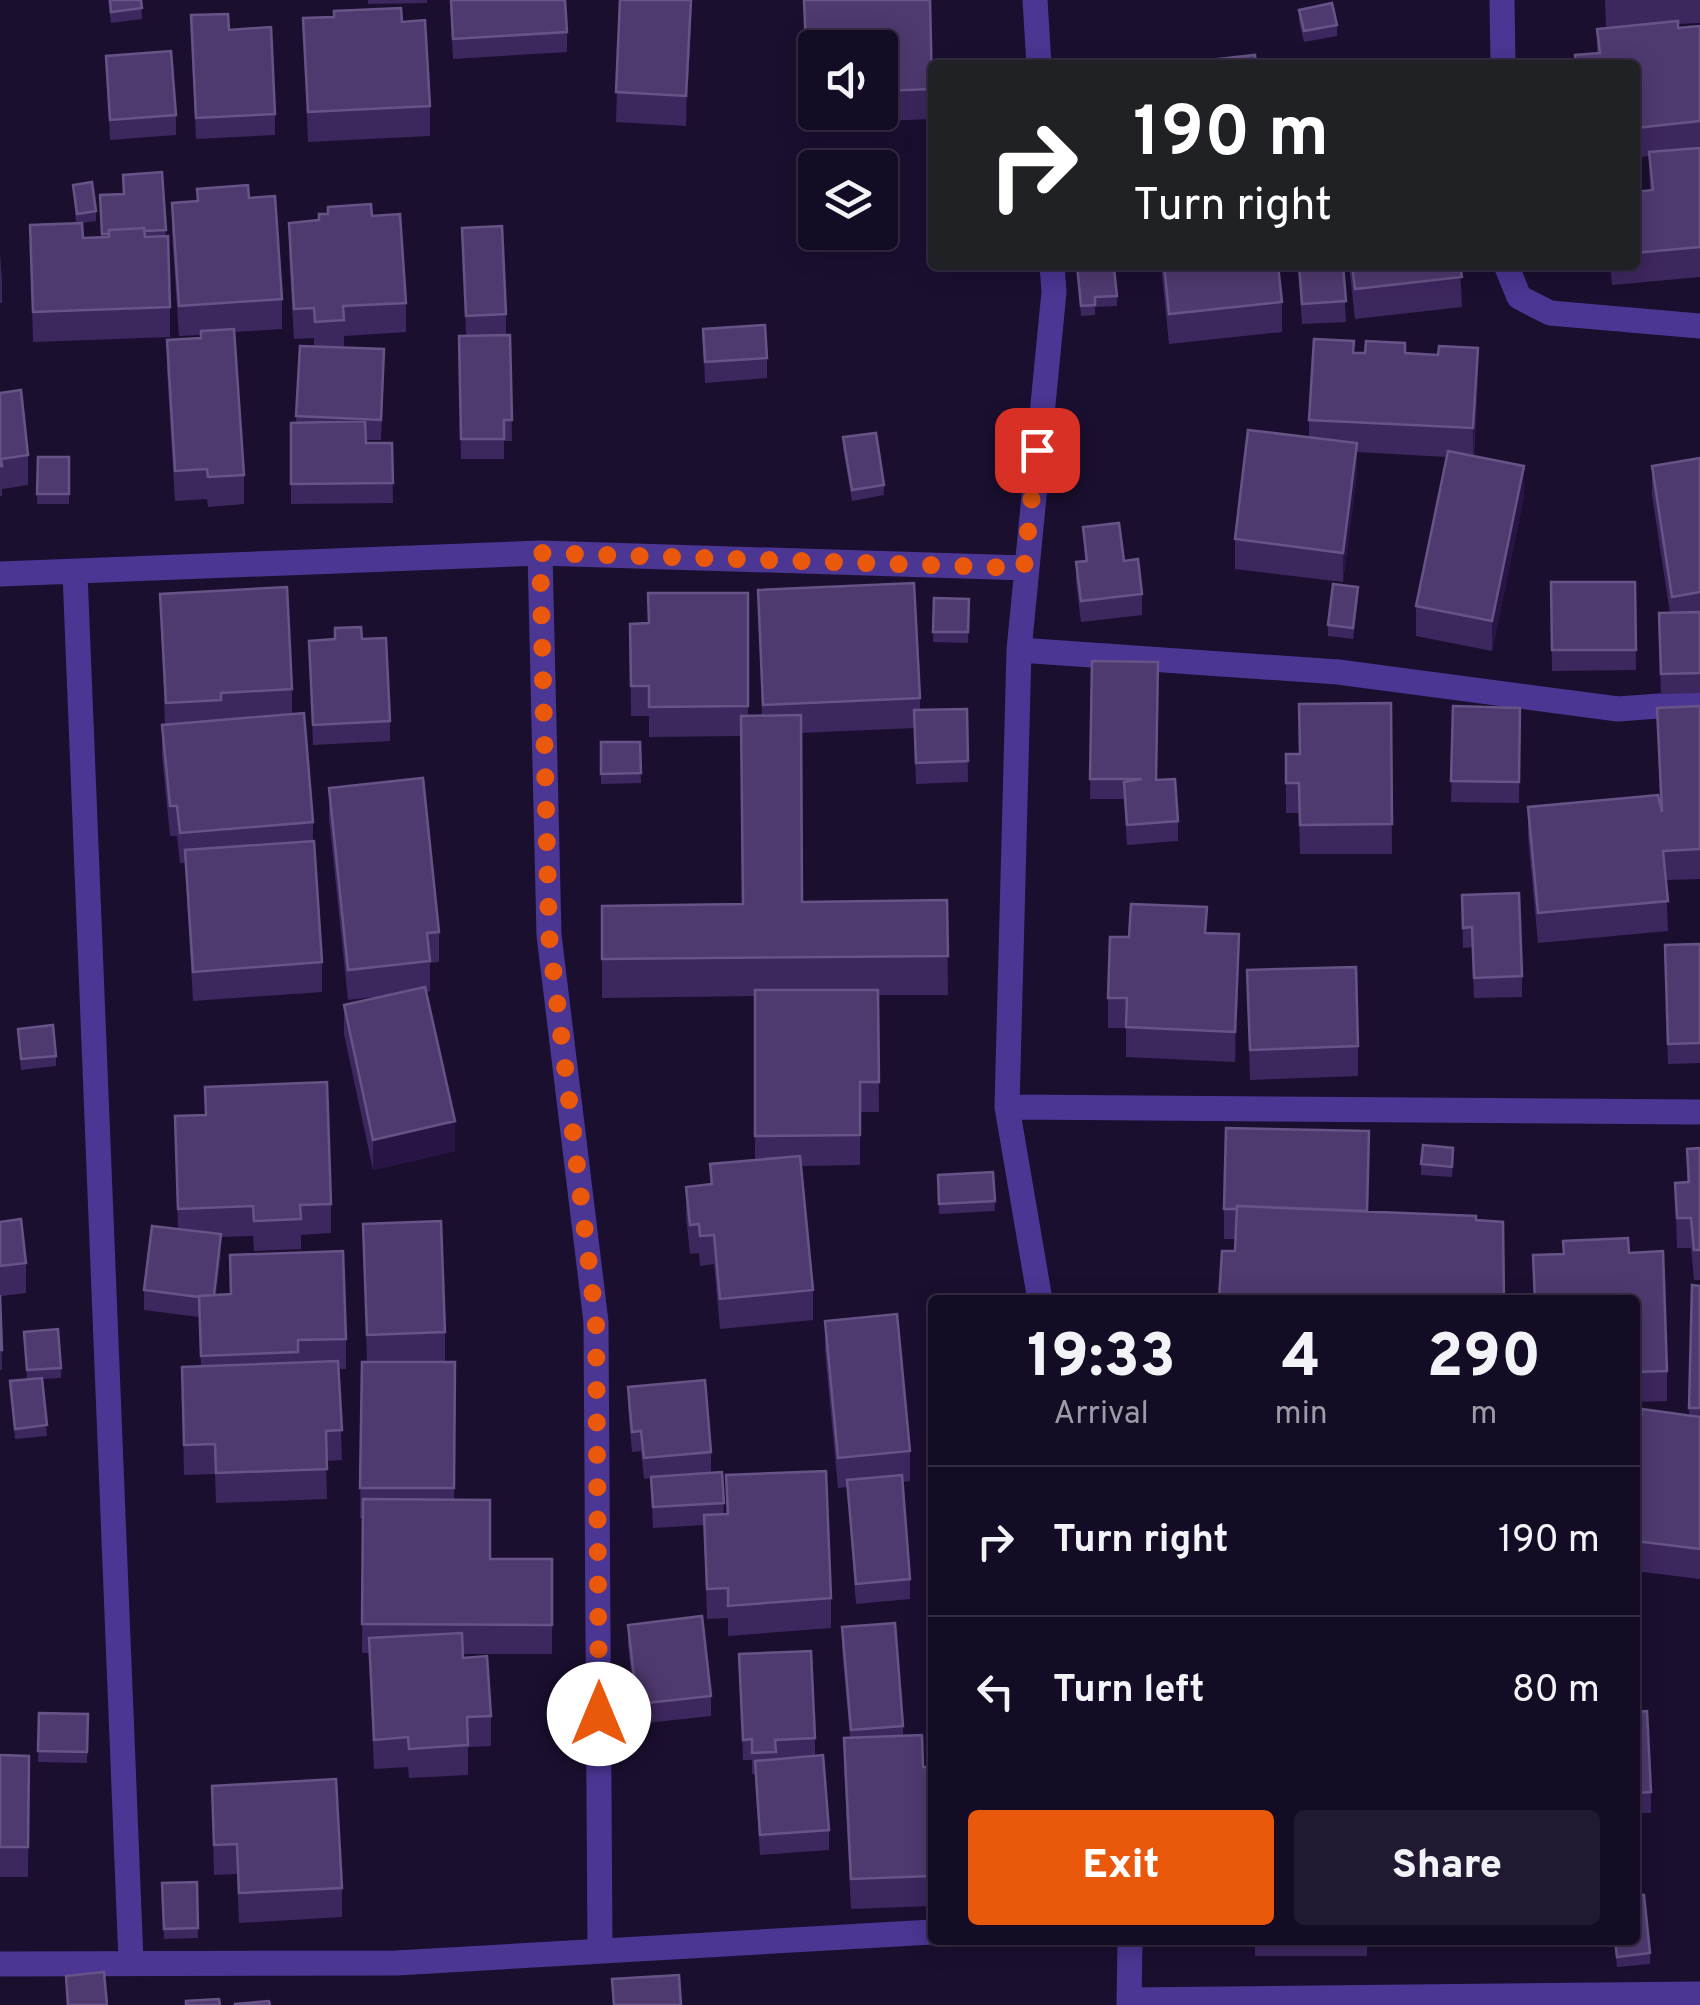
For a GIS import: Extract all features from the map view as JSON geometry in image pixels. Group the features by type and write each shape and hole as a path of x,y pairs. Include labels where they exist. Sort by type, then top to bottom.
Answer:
{"street":[{"path":"1035,0 1040,60"},
{"path":"1502,0 1503,60"},
{"path":"1039,1295 1007,1106 1019,650 1024,568 1054,292 1052,270"},
{"path":"1508,270 1519,297 1550,314 1700,326"},
{"path":"0,574 540,553 1024,568"},
{"path":"540,553 549,935 596,1322 600,1950"},
{"path":"75,573 131,1961"},
{"path":"1019,650 1338,672 1618,708 1700,703"},
{"path":"1007,1106 1700,1112"},
{"path":"0,1964 396,1963 928,1932"},
{"path":"1130,1945 1129,2002 1671,2001 1700,1994"}],"building":[{"path":"110,0 141,0 142,8 111,12"},
{"path":"451,0 565,0 567,32 453,39"},
{"path":"620,0 691,0 686,96 616,92"},
{"path":"804,0 930,0 928,89 898,90 898,30 805,30"},
{"path":"1332,3 1337,25 1304,31 1299,10"},
{"path":"401,8 402,22 425,20 430,106 308,112 303,18 334,17 334,11"},
{"path":"228,14 229,30 271,27 275,114 196,118 191,15"},
{"path":"1678,21 1678,28 1700,26 1700,121 1640,127 1640,60 1576,60 1575,55 1600,53 1597,29"},
{"path":"171,51 176,115 110,120 106,56"},
{"path":"1255,55 1256,60 1209,60"},
{"path":"1700,148 1700,247 1640,253 1640,191 1653,190 1649,152"},
{"path":"162,172 166,230 109,230 109,234 102,234 100,195 124,194 123,175"},
{"path":"92,182 96,211 77,214 73,185"},
{"path":"248,185 249,198 275,196 282,299 179,306 172,203 198,201 197,189"},
{"path":"371,204 372,216 400,214 406,303 343,306 344,320 315,322 314,308 294,309 289,223 319,220 319,214 328,214 328,207"},
{"path":"82,223 83,238 109,237 109,230 144,228 145,237 168,236 170,307 33,312 30,225"},
{"path":"502,226 506,314 466,316 462,228"},
{"path":"1077,270 1114,270 1117,296 1095,297 1095,305 1081,306"},
{"path":"1165,270 1279,270 1282,302 1169,314"},
{"path":"1299,270 1343,270 1346,301 1302,304"},
{"path":"1353,270 1461,270 1462,277 1355,289"},
{"path":"765,325 767,358 705,362 703,329"},
{"path":"234,329 244,475 208,477 207,469 175,471 167,340 201,338 201,331"},
{"path":"510,335 512,420 504,420 504,439 461,439 459,336"},
{"path":"1314,339 1354,341 1353,353 1365,353 1366,341 1405,343 1405,353 1438,355 1439,346 1478,348 1473,428 1309,420"},
{"path":"300,346 384,349 381,420 296,416"},
{"path":"21,390 28,455 1,459 0,466 0,393"},
{"path":"365,421 366,443 392,443 393,483 291,484 291,423"},
{"path":"1248,430 1357,443 1343,553 1235,539"},
{"path":"876,433 884,485 852,490 843,437"},
{"path":"1448,451 1524,466 1492,621 1416,606"},
{"path":"38,457 69,457 69,494 37,494"},
{"path":"1700,458 1700,592 1672,597 1652,466"},
{"path":"1119,523 1124,561 1138,559 1142,594 1081,601 1076,562 1087,561 1083,527"},
{"path":"1551,582 1635,582 1636,650 1552,650"},
{"path":"914,583 920,698 763,705 758,590"},
{"path":"1333,584 1358,587 1353,628 1328,625"},
{"path":"287,587 292,689 221,693 221,700 166,703 160,594"},
{"path":"648,593 748,593 748,706 649,707 649,686 631,686 630,624 649,623"},
{"path":"934,598 969,599 968,632 933,632"},
{"path":"1700,612 1700,673 1661,674 1659,613"},
{"path":"361,627 362,639 386,638 390,721 313,725 309,641 335,639 335,628"},
{"path":"1092,661 1158,662 1156,780 1175,779 1178,821 1127,825 1124,782 1142,779 1090,779"},
{"path":"1391,703 1392,824 1300,825 1299,783 1286,783 1286,754 1300,754 1299,704"},
{"path":"1453,706 1520,708 1519,782 1451,781"},
{"path":"1700,706 1700,849 1663,851 1668,901 1538,913 1528,807 1658,795 1662,812 1657,708"},
{"path":"967,709 968,761 916,763 914,710"},
{"path":"304,713 313,822 180,833 177,806 170,806 162,725"},
{"path":"801,715 802,902 947,900 948,956 602,959 602,906 743,904 741,716"},
{"path":"601,742 640,742 641,773 601,774"},
{"path":"423,778 439,932 427,933 430,961 348,970 329,788"},
{"path":"314,841 322,962 193,972 185,850"},
{"path":"1519,893 1522,976 1474,978 1472,927 1463,928 1462,895"},
{"path":"1131,904 1207,907 1205,933 1239,934 1235,1032 1126,1027 1127,998 1108,998 1110,937 1129,937"},
{"path":"1700,944 1700,1043 1668,1044 1665,945"},
{"path":"1356,967 1358,1046 1250,1050 1247,970"},
{"path":"425,987 455,1121 373,1140 344,1005"},
{"path":"755,990 878,990 879,1082 860,1082 860,1135 755,1136"},
{"path":"53,1025 56,1056 21,1059 18,1029"},
{"path":"327,1082 331,1204 300,1205 301,1219 254,1221 253,1206 178,1209 175,1116 206,1115 205,1087"},
{"path":"1226,1128 1369,1131 1367,1211 1237,1206 1224,1209"},
{"path":"1423,1145 1453,1148 1452,1167 1421,1164"},
{"path":"1700,1148 1700,1250 1694,1250 1691,1218 1677,1218 1675,1183 1689,1182 1687,1149"},
{"path":"800,1156 813,1290 720,1299 714,1235 700,1236 699,1224 690,1225 686,1187 712,1184 710,1164"},
{"path":"993,1172 995,1201 939,1204 938,1175"},
{"path":"1237,1206 1476,1216 1476,1220 1503,1222 1504,1295 1219,1295 1222,1251 1235,1251"},
{"path":"21,1219 26,1263 0,1266 0,1222"},
{"path":"441,1221 445,1332 367,1335 363,1224"},
{"path":"152,1226 221,1234 214,1295 199,1297 144,1290"},
{"path":"1628,1238 1629,1253 1663,1251 1667,1371 1640,1372 1640,1295 1535,1295 1533,1255 1564,1254 1563,1241"},
{"path":"343,1251 346,1339 298,1340 298,1352 201,1356 199,1296 231,1294 230,1255"},
{"path":"1692,1285 1700,1286 1700,1408 1689,1408"},
{"path":"897,1314 910,1451 838,1458 825,1321"},
{"path":"58,1329 61,1368 27,1370 24,1332"},
{"path":"338,1361 342,1430 326,1431 327,1469 216,1473 215,1444 184,1445 182,1367"},
{"path":"362,1362 455,1362 454,1488 360,1488"},
{"path":"42,1378 47,1425 15,1429 10,1381"},
{"path":"705,1380 711,1452 644,1458 641,1431 632,1432 628,1387"},
{"path":"1642,1409 1700,1417 1700,1549 1640,1542"},
{"path":"826,1471 831,1598 728,1606 728,1588 707,1589 704,1515 728,1514 726,1475"},
{"path":"722,1472 724,1503 653,1507 651,1477"},
{"path":"902,1475 910,1579 856,1584 847,1480"},
{"path":"363,1499 490,1500 490,1559 552,1559 552,1625 362,1624"},
{"path":"702,1616 711,1696 637,1704 628,1625"},
{"path":"895,1623 903,1726 851,1730 842,1627"},
{"path":"462,1633 463,1658 487,1656 491,1716 467,1717 468,1745 409,1749 408,1737 374,1740 369,1638"},
{"path":"811,1651 815,1738 775,1740 776,1752 752,1753 752,1739 743,1740 739,1654"},
{"path":"1647,1711 1651,1792 1640,1793 1640,1712"},
{"path":"39,1713 88,1714 87,1752 38,1751"},
{"path":"922,1735 923,1767 928,1767 928,1876 851,1879 844,1738"},
{"path":"0,1755 29,1756 28,1847 0,1847"},
{"path":"823,1755 829,1830 760,1835 755,1761"},
{"path":"336,1779 342,1888 239,1893 237,1844 214,1845 212,1786"},
{"path":"197,1882 198,1928 164,1929 162,1883"},
{"path":"1640,1895 1644,1895 1650,1953 1617,1957 1616,1945 1640,1945"},
{"path":"104,1972 107,2005 68,2005 66,1976"},
{"path":"679,1975 681,2005 614,2005 612,1979"},
{"path":"219,1999 220,2005 186,2005 186,2001"},
{"path":"269,2001 270,2005 235,2005 235,2004"}],"route":[{"path":"599,1714 596,1322 549,935 540,553 1024,568 1037,450"}]}
